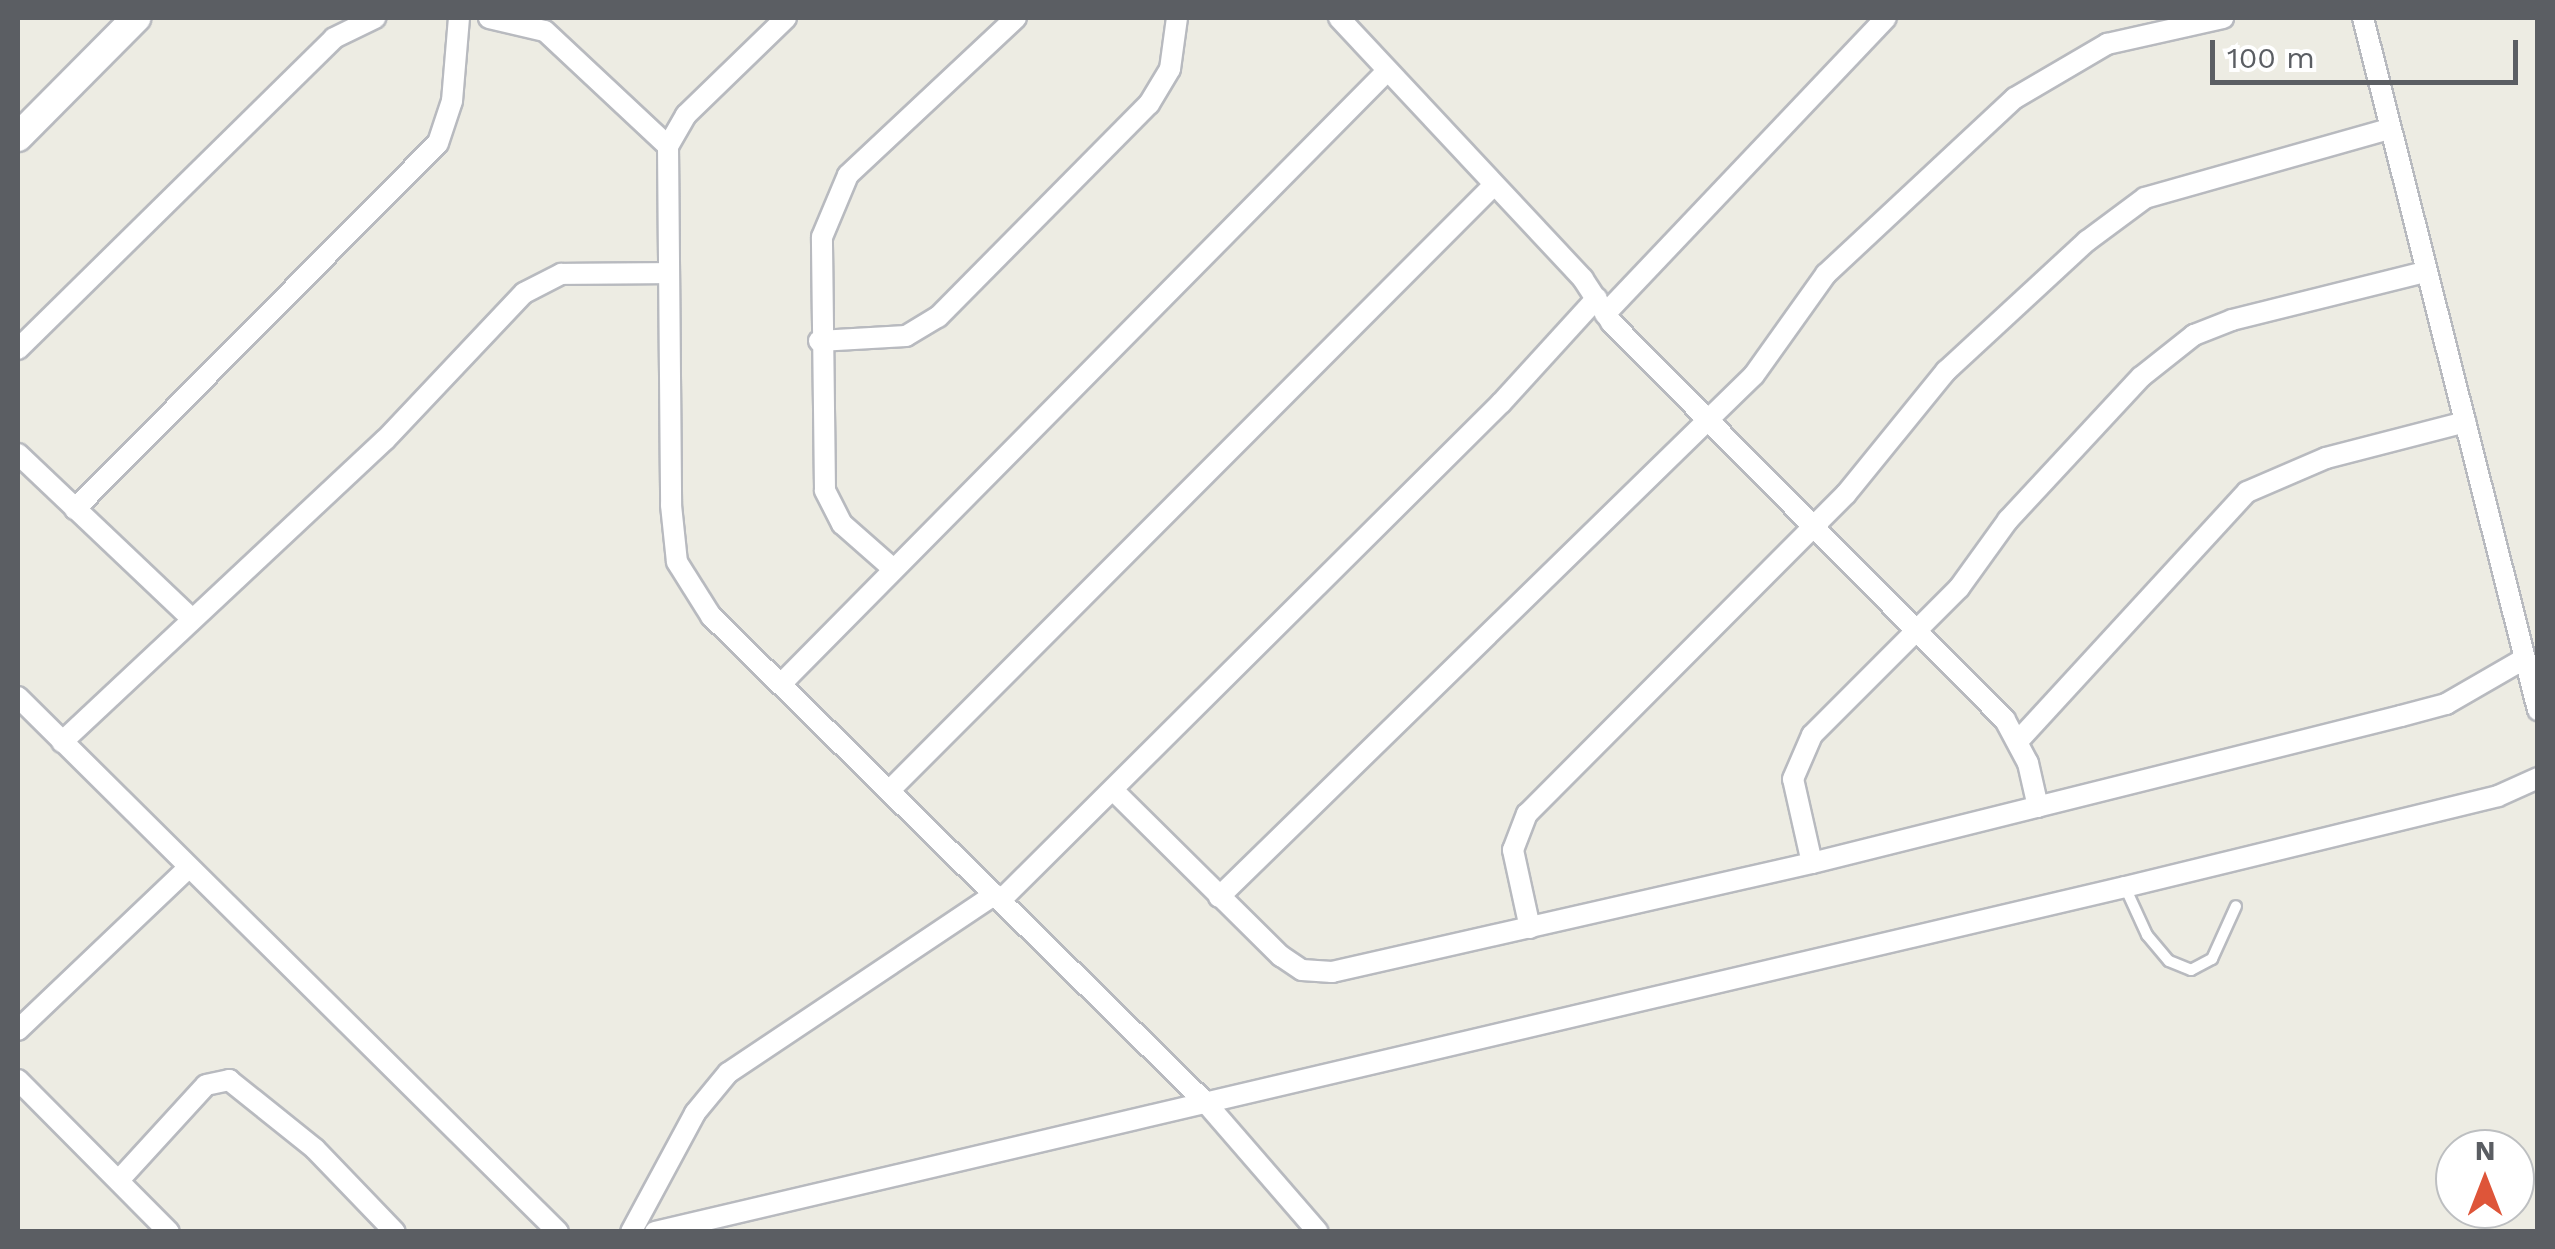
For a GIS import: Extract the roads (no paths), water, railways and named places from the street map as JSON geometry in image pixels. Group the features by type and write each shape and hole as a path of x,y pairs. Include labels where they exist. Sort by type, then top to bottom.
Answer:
{"street":[{"path":"18,137 136,18"},
{"path":"18,349 334,38 374,18"},
{"path":"75,510 438,143 452,101 459,18"},
{"path":"488,18 520,22 558,40 668,146"},
{"path":"786,18 686,115 668,146 671,506 678,562 712,616 892,788 1206,1104 1314,1230"},
{"path":"891,567 830,508 822,468 822,236 836,192 1016,18"},
{"path":"819,341 906,336 938,317 1149,104 1170,69 1177,18"},
{"path":"1339,18 1601,306 1916,632 1981,694 2018,741 2038,807"},
{"path":"631,1232 695,1113 728,1074 998,897 1114,791 1886,18"},
{"path":"1220,897 1774,355 1793,316 1826,274 2015,98 2107,44 2224,18"},
{"path":"2363,18 2538,710"},
{"path":"782,684 891,567 1386,71"},
{"path":"1530,928 1514,850 1527,814 1814,525 1946,371 2124,211 2173,188 2389,128"},
{"path":"892,788 1494,186"},
{"path":"62,742 384,440 524,293 561,274 668,272"},
{"path":"1812,864 1796,803 1798,757 1834,711 1916,632 2008,520 2142,378 2194,335 2232,320 2425,272"},
{"path":"2018,741 2247,492 2326,458 2465,422"},
{"path":"18,454 192,619"},
{"path":"1114,791 1281,956 1316,974 1812,864 2446,704 2524,659"},
{"path":"18,696 558,1232"},
{"path":"654,1232 2125,887 2498,796 2538,778"},
{"path":"18,1030 188,868"},
{"path":"18,1080 169,1232"},
{"path":"120,1179 206,1086 229,1080 288,1124 395,1232"}],"lane":[{"path":"2125,887 2146,935 2169,961 2191,970 2212,960 2236,906"}]}
